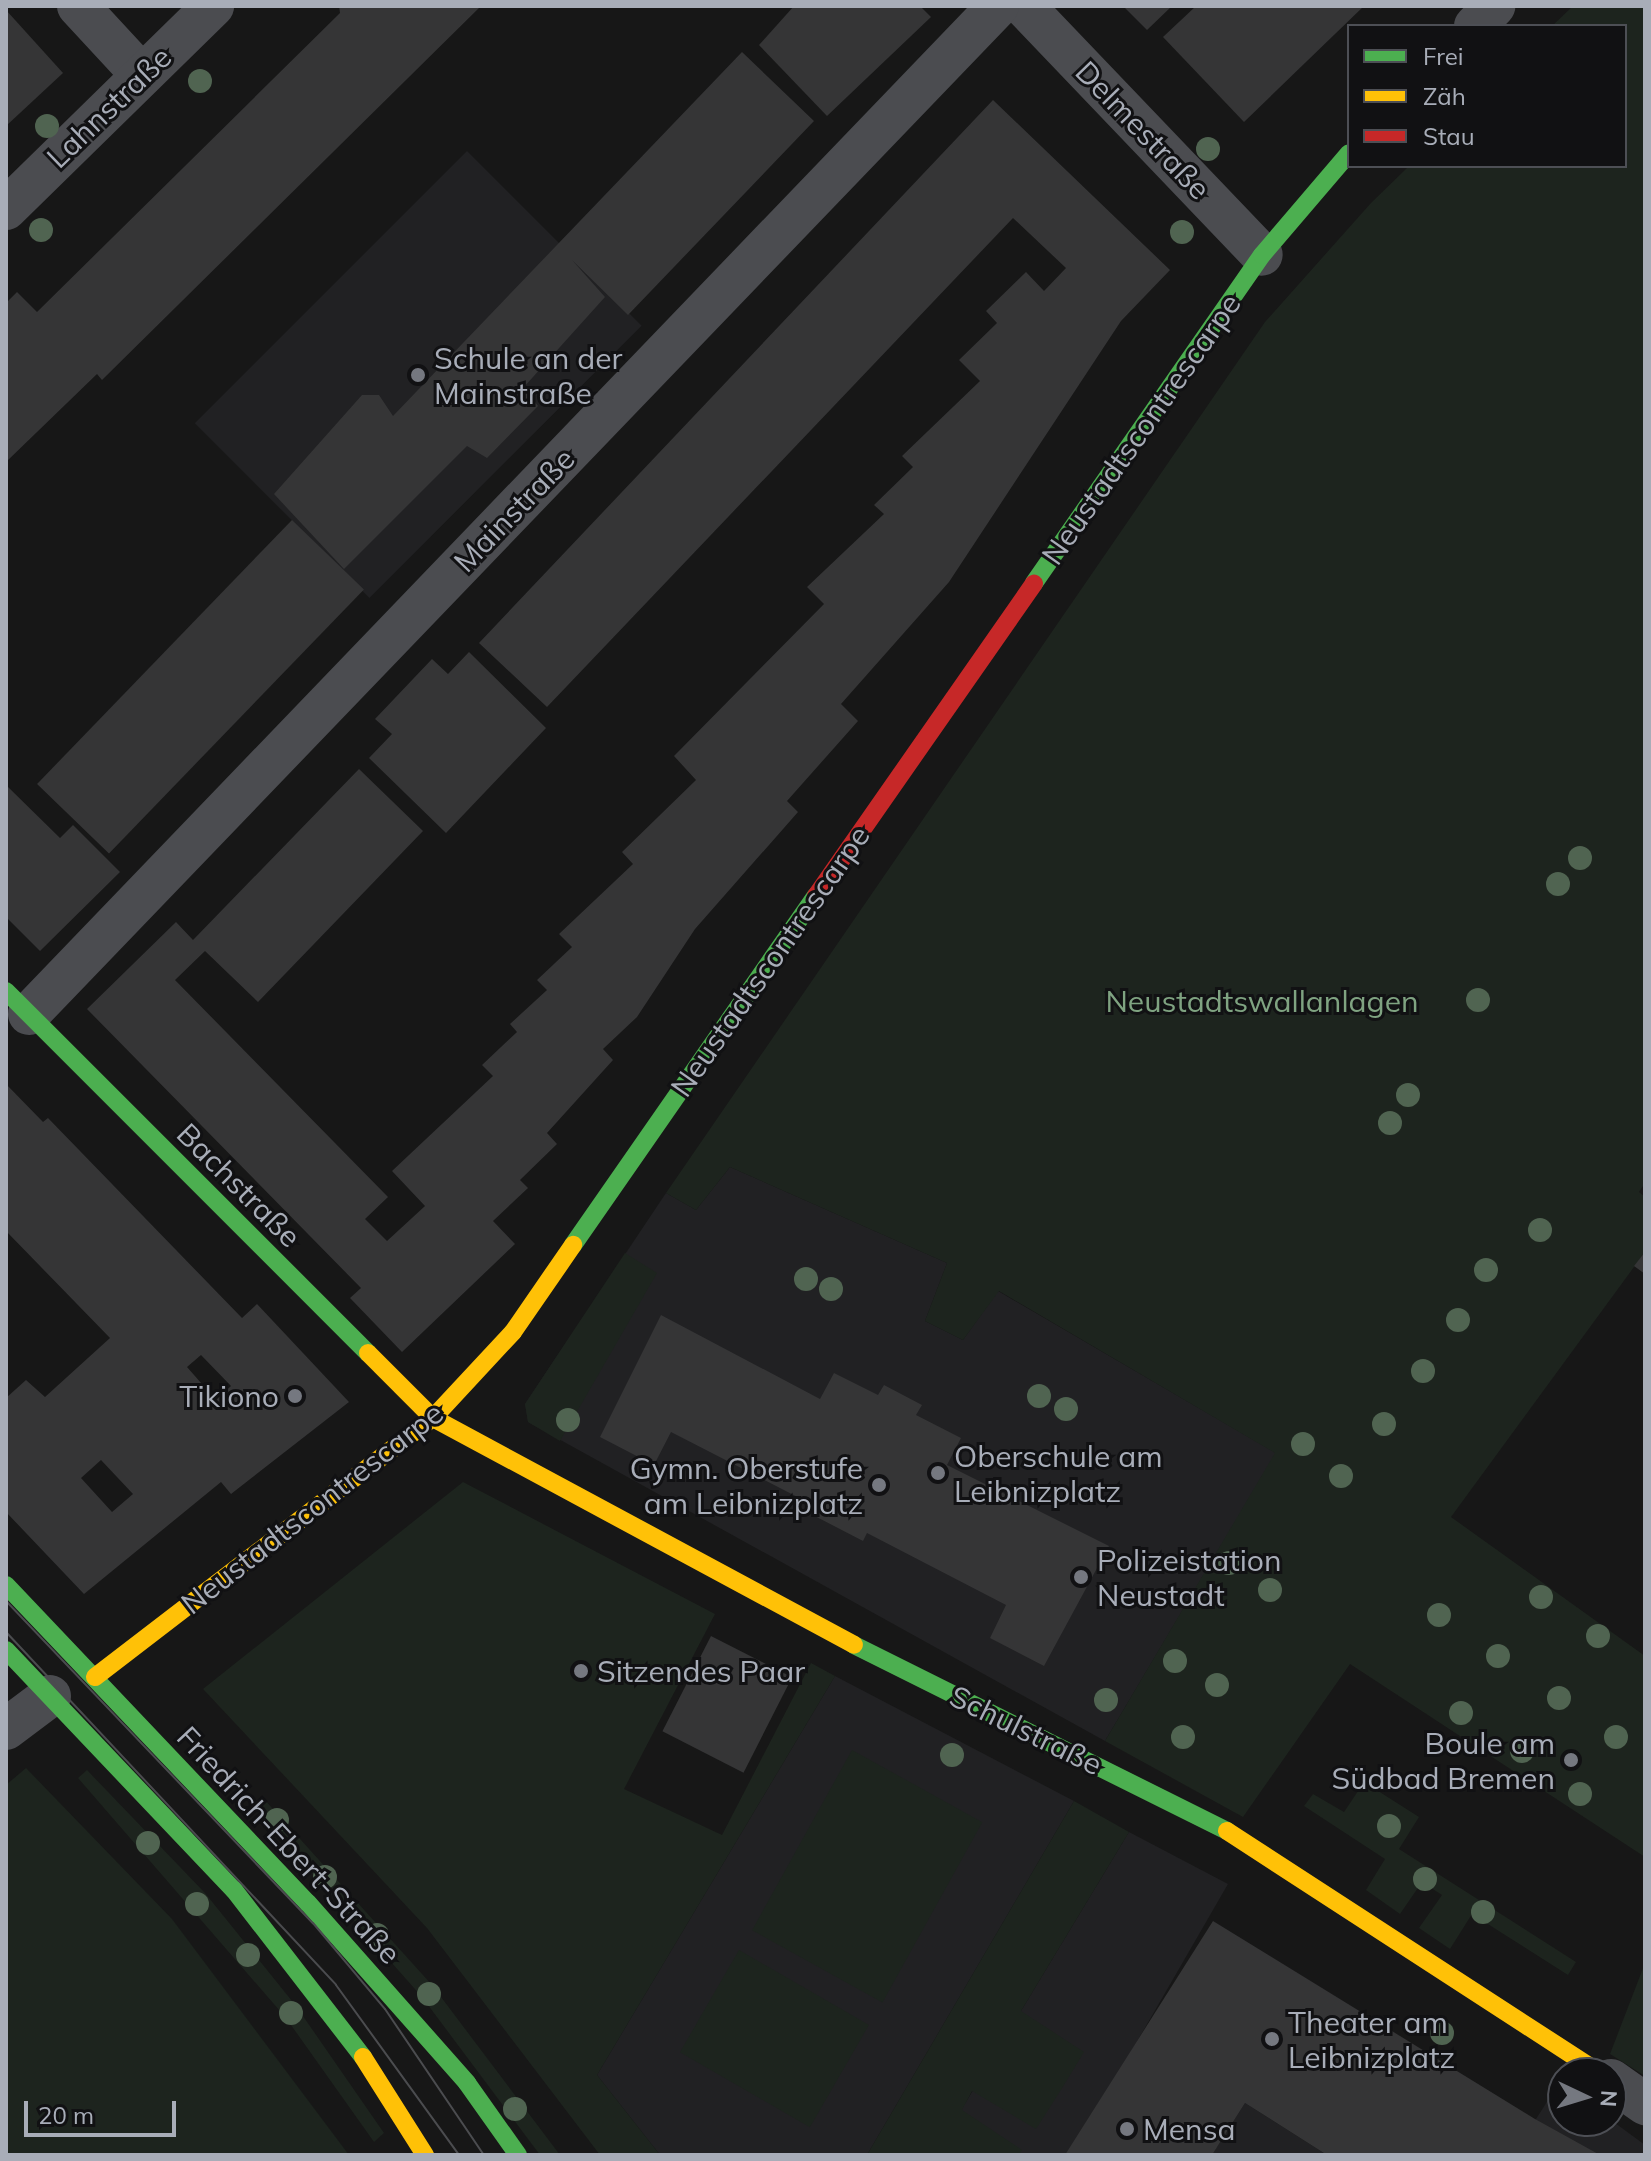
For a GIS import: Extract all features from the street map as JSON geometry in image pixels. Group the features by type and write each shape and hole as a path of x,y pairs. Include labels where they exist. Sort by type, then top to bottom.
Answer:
{"street":[{"path":"78,6 142,75"},
{"name":"Lahnstraße","path":"6,209 213,6"},
{"name":"Mainstraße","path":"18,1003 998,6"},
{"name":"Delmestraße","path":"1024,6 1262,255"},
{"path":"1477,24 1494,6"},
{"name":"Neustadtscontrescarpe","path":"95,1677 433,1418 513,1332 1262,255 1347,155"},
{"name":"Bachstraße","path":"18,1003 433,1418"},
{"name":"Schulstraße","path":"433,1418 888,1663 1232,1834 1575,2057"},
{"name":"Friedrich-Ebert-Straße","path":"6,1585 308,1903 467,2083 518,2155"},
{"path":"6,1650 234,1890 382,2082 425,2155"},
{"path":"6,1729 50,1696"},
{"path":"1627,2091 1645,2104"}],"shaded area":[{"name":"Schule an der Mainstraße","path":"467,151 642,326 369,598 195,423"},
{"name":"Oberschule am Leibnizplatz","path":"730,1167 947,1263 925,1321 963,1340 998,1291 1276,1453 1105,1741 528,1422 525,1404 666,1193 696,1210"},
{"path":"835,1676 1074,1801 867,2155 660,2155 597,2075"},
{"path":"1129,1832 1228,1884 1109,2090 1213,2153 1245,2103 1327,2155 934,2155"},
{"path":"1547,2102 1547,2137 1627,2137 1627,2132 1645,2145 1645,2155 1513,2155"}],"green space":[{"name":"Neustadtswallanlagen","path":"1573,6 1645,6 1645,1183 1639,1192 1645,1197 1645,1252 1451,1517 1645,1656 1645,1857 1350,1664 1243,1817 1105,1741 1275,1453 999,1291 963,1340 925,1321 947,1263 730,1167 696,1210 666,1193 1265,322 1371,203 1407,168 1627,168 1627,24 1554,24"},
{"path":"625,1253 657,1273 560,1441 528,1422 525,1404"},
{"path":"463,1482 715,1614 624,1789 722,1835 811,1663 835,1676 597,2075 660,2155 600,2155 427,1928 203,1689"},
{"path":"852,1750 982,1822 882,2002 752,1930"},
{"path":"26,1768 172,1919 349,2155 6,2155 6,1785"},
{"path":"87,1770 205,1893 296,2006 384,2133 374,2142 286,2018 78,1778"},
{"path":"1364,1782 1419,1817 1399,1849 1576,1962 1568,1975 1472,1914 1450,1949 1419,1928 1442,1895 1422,1882 1400,1914 1366,1890 1385,1859 1304,1806 1313,1794 1344,1812"},
{"path":"263,1798 432,1985 560,2155 540,2155 422,1997 255,1809"},
{"path":"1074,1801 1129,1832 1021,2011 1084,2052 1036,2129 972,2091 962,2110 1022,2150 1019,2155 867,2155"},
{"path":"739,1950 869,2025 810,2127 680,2052"},
{"path":"1645,1963 1645,2076 1627,2065 1627,2057 1610,2054"}],"building":[{"path":"339,6 481,6 102,380 97,374 6,462 6,303 17,292 37,312 340,13"},
{"path":"794,6 920,6 931,17 827,116 759,45"},
{"path":"1123,6 1172,6 1147,30"},
{"path":"1196,6 1364,6 1244,122 1163,37"},
{"path":"6,10 63,73 6,126"},
{"path":"742,52 814,121 628,315 572,260 605,297 524,387 538,406 487,458 467,446 344,569 274,494 362,395 379,395 393,416"},
{"path":"993,100 1170,270 1121,321 949,582 841,704 858,721 787,801 798,812 695,929 637,1017 603,1049 613,1060 547,1133 557,1144 520,1180 528,1188 493,1221 515,1244 402,1352 350,1298 361,1288 87,1009 176,922 193,940 359,769 423,831 258,1002 205,951 175,980 388,1197 365,1219 387,1241 425,1206 392,1171 493,1076 482,1065 517,1032 510,1024 547,990 537,980 572,947 559,934 633,864 622,852 696,780 674,756 824,604 807,587 884,514 874,505 913,467 902,456 980,381 959,360 997,323 986,311 1026,272 1044,291 1066,268 1013,218 547,707 479,643"},
{"path":"292,520 364,589 109,853 37,784"},
{"path":"469,652 546,728 446,833 369,758 392,734 375,719 432,659 448,674"},
{"path":"6,785 60,838 73,825 120,872 40,951 6,917"},
{"path":"6,1084 43,1122 48,1118 242,1318 257,1304 349,1402 231,1494 221,1482 84,1594 6,1512 6,1398 26,1380 45,1397 110,1338 6,1231","holes":["201,1355 231,1386 216,1400 187,1367","101,1460 133,1494 112,1512 81,1478"]},
{"path":"1645,1252 1645,1274 1634,1266"},
{"name":"Gymn. Oberstufe am Leibnizplatz","path":"661,1315 820,1399 834,1373 878,1395 884,1385 922,1405 916,1415 961,1438 947,1465 1109,1546 1044,1666 990,1638 1006,1605 867,1533 863,1541 807,1512 811,1504 671,1432 654,1465 600,1437"},
{"path":"711,1636 792,1677 744,1773 662,1731"},
{"name":"Theater am Leibnizplatz","path":"1213,1921 1547,2126 1547,2137 1568,2137 1600,2155 1327,2155 1245,2103 1212,2155 1065,2155"}],"tram line":[{"path":"6,1601 313,1923 385,2009 484,2155"},
{"path":"6,1632 336,1985 459,2155"}],"traffic: fast":[{"path":"1034,583 1262,255 1347,155"},
{"path":"573,1245 816,896"},
{"path":"6,991 368,1353"},
{"path":"6,1585 308,1903 467,2083 518,2155"},
{"path":"854,1645 1227,1831"},
{"path":"6,1650 234,1890 363,2057"}],"traffic: slow":[{"path":"95,1677 433,1418 513,1332 573,1245"},
{"path":"368,1353 433,1418 854,1645"},
{"path":"1227,1831 1575,2057"},
{"path":"363,2057 425,2155"}],"traffic: jam":[{"path":"816,896 1034,583"}],"place":[{"name":"Schule an der Mainstraße","path":"418,375"},
{"name":"Tikiono","path":"295,1396"},
{"name":"Oberschule am Leibnizplatz","path":"938,1473"},
{"name":"Gymn. Oberstufe am Leibnizplatz","path":"879,1485"},
{"name":"Polizeistation Neustadt","path":"1081,1577"},
{"name":"Sitzendes Paar","path":"581,1671"},
{"name":"Boule am Südbad Bremen","path":"1571,1760"},
{"name":"Theater am Leibnizplatz","path":"1272,2039"},
{"name":"Mensa","path":"1127,2129"}]}
